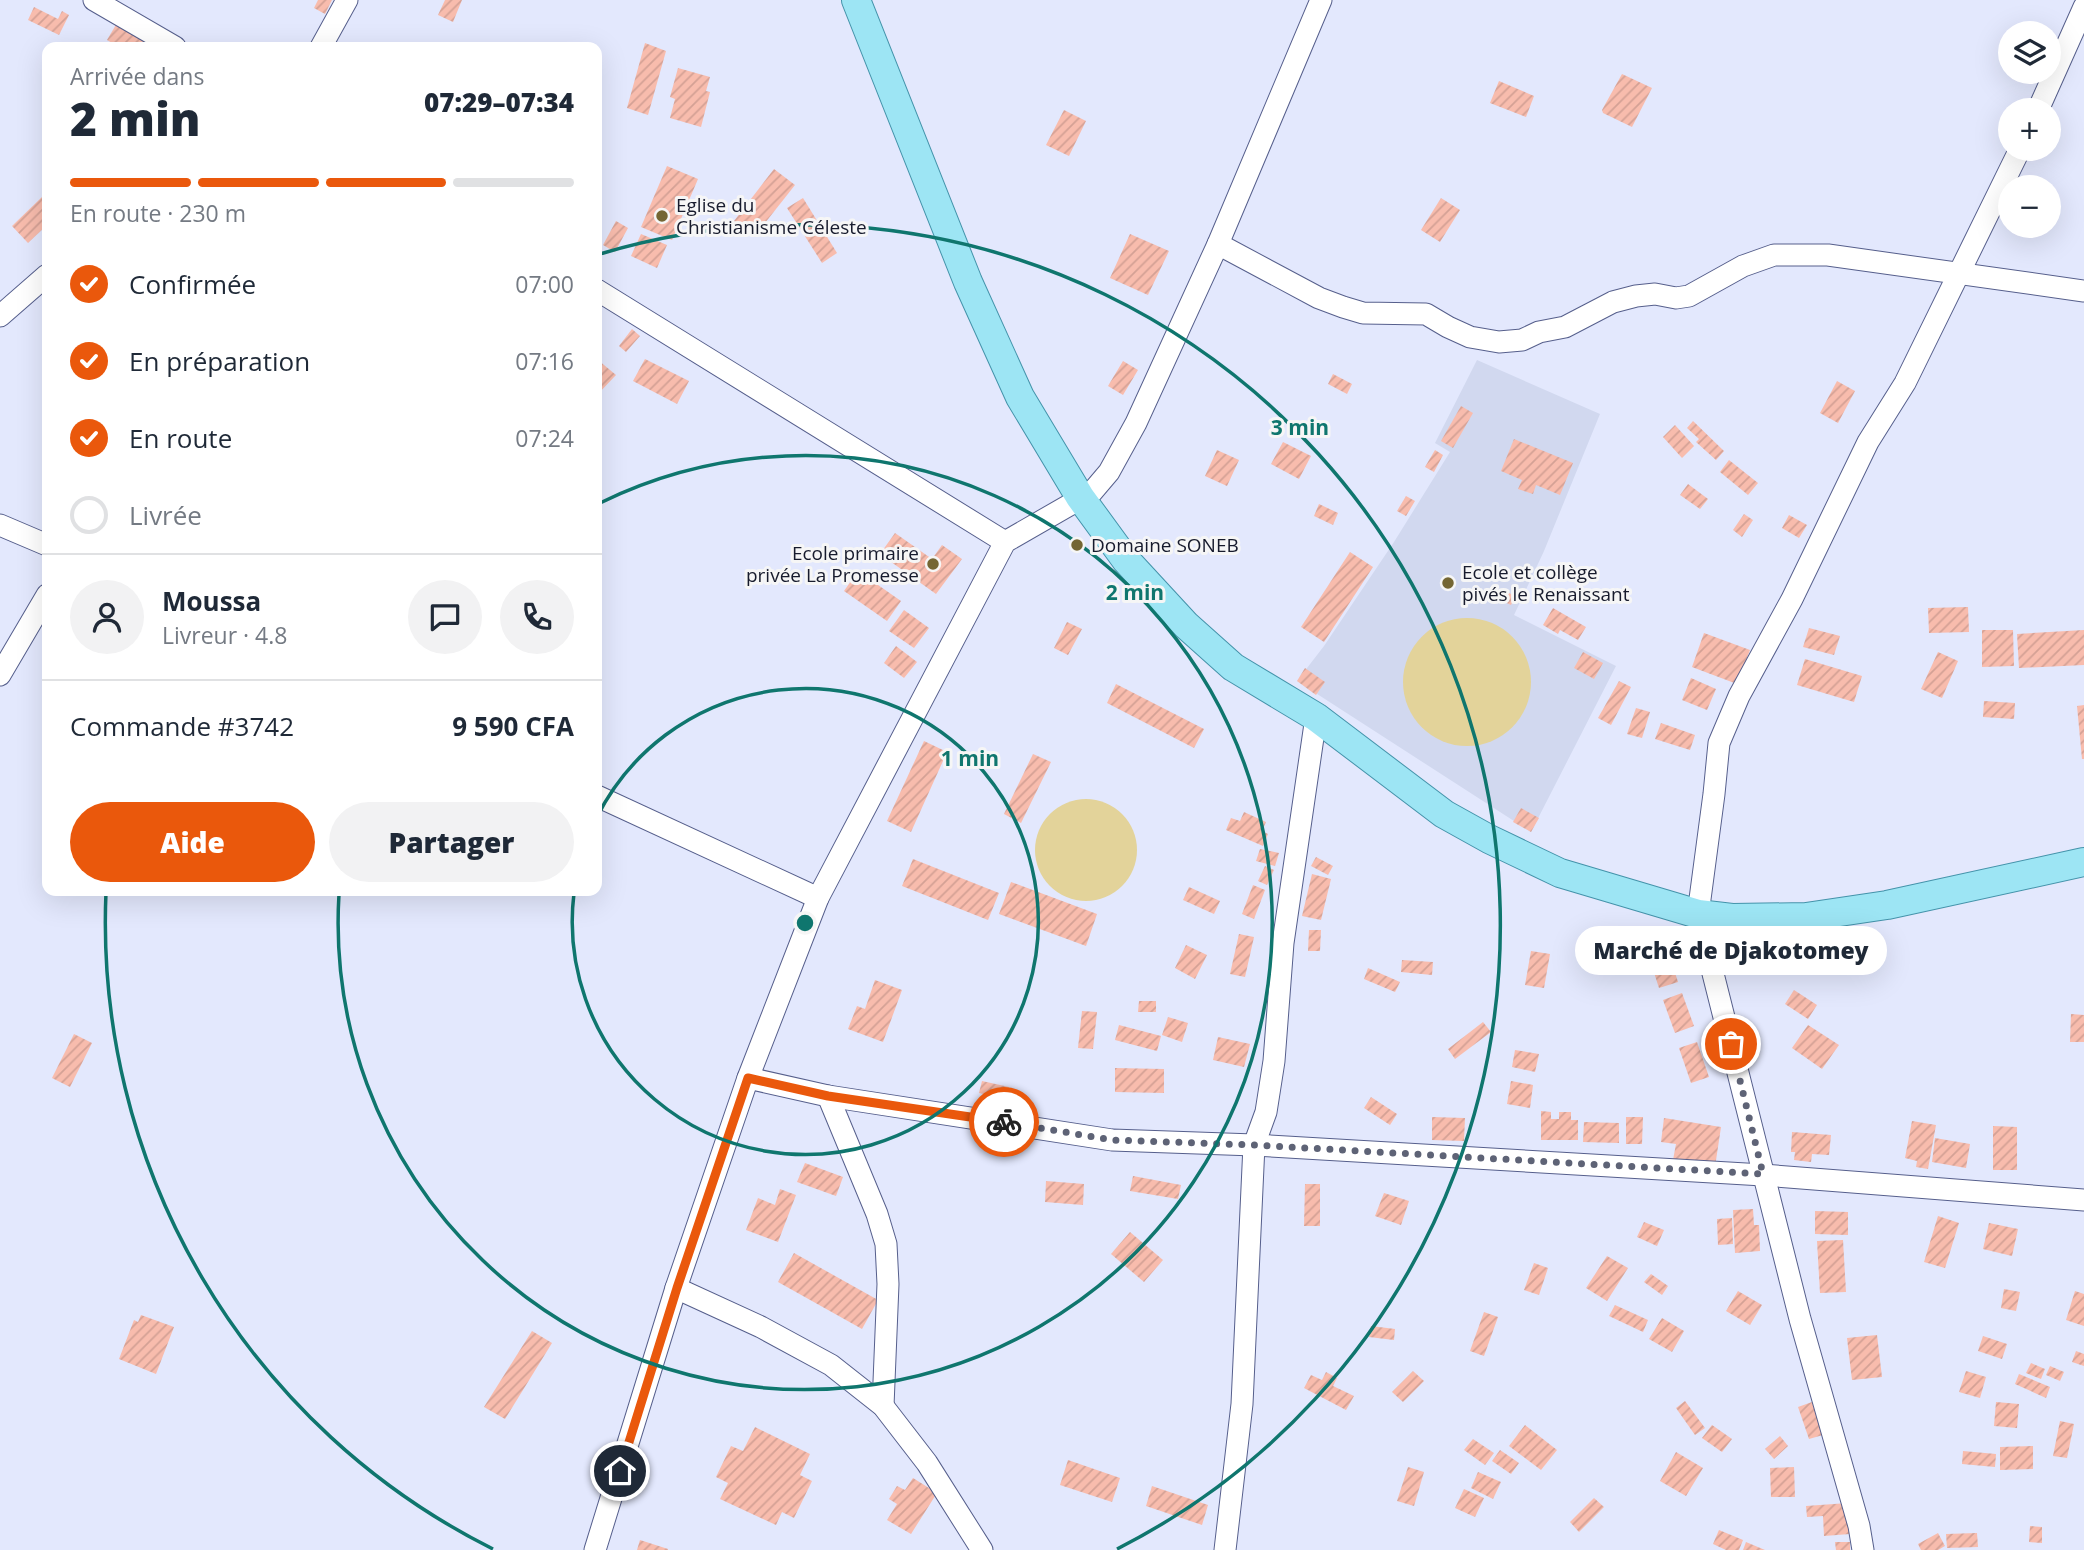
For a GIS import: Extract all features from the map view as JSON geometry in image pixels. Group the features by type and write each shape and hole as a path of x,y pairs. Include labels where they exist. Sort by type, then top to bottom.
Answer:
{"main road":[{"path":"856,0 968,282 1020,397 1080,497 1126,560 1186,625 1233,667 1316,716 1444,814 1489,839 1560,873 1698,914 1732,918 1806,917 1887,905 2084,862"}],"street":[{"path":"94,0 166,42"},
{"path":"324,42 347,0"},
{"path":"595,1550 677,1288 748,1078 818,898 1006,542 1092,492 1109,472 1136,423 1218,244 1321,0"},
{"path":"2043,98 2084,7"},
{"path":"1863,1550 1859,1526 1800,1319 1698,914 1719,743 1739,696 1792,599 1868,442 1905,383 2014,161"},
{"path":"1218,244 1319,298 1343,307 1363,313 1426,314 1470,337 1499,342 1522,340 1539,332 1565,327 1614,302 1636,296 1689,296 1743,266 1774,255 1828,255 2084,290"},
{"path":"0,316 42,279"},
{"path":"602,293 1006,542"},
{"path":"0,524 42,543"},
{"path":"0,675 42,604"},
{"path":"1225,1550 1242,1404 1254,1145 1266,1112 1274,1061 1283,943 1316,716"},
{"path":"602,798 818,898"},
{"path":"748,1078 828,1096 1112,1140 1254,1145 1763,1174 2084,1200"},
{"path":"828,1096 877,1214 886,1244 888,1284 883,1406"},
{"path":"677,1288 761,1327 831,1365 883,1406 927,1463 982,1550"}],"shaded area":[{"name":"Ecole et collège pivés le Renaissant","path":"1477,360 1600,414 1544,551 1514,615 1616,666 1531,832 1297,681 1324,646 1394,542 1450,452 1435,443"},
{"path":"1467,618 1491,623 1512,637 1526,658 1531,682 1526,706 1512,727 1491,741 1467,746 1443,741 1422,727 1408,706 1403,682 1408,658 1422,637 1443,623"},
{"path":"1086,799 1106,803 1122,814 1133,830 1137,850 1133,870 1122,886 1106,897 1086,901 1066,897 1050,886 1039,870 1035,850 1039,830 1050,814 1066,803"}],"building":[{"path":"318,0 332,0 325,14 314,8"},
{"path":"445,0 462,0 453,22 438,15"},
{"path":"34,7 58,19 62,11 69,15 59,35 28,20"},
{"path":"117,23 149,42 110,42 107,40"},
{"path":"645,43 666,51 648,115 627,108"},
{"path":"678,68 710,77 706,91 710,92 701,127 670,118 675,99 670,97"},
{"path":"1622,74 1652,88 1632,127 1603,113 1602,110"},
{"path":"1499,81 1534,96 1526,117 1490,103"},
{"path":"1064,110 1086,121 1069,156 1046,145"},
{"path":"667,166 698,179 672,240 641,227"},
{"path":"774,169 795,185 754,237 734,221"},
{"path":"42,197 42,230 28,243 12,226"},
{"path":"803,198 837,253 822,263 787,208"},
{"path":"1441,198 1460,210 1440,242 1421,230"},
{"path":"616,221 628,228 615,252 603,245"},
{"path":"641,234 667,245 657,268 631,256"},
{"path":"1130,234 1169,251 1148,295 1110,278"},
{"path":"632,329 640,336 626,352 619,346"},
{"path":"645,359 689,381 677,404 633,381"},
{"path":"1123,361 1138,370 1123,395 1108,386"},
{"path":"602,363 616,375 602,390"},
{"path":"1333,374 1352,384 1347,394 1328,384"},
{"path":"1837,381 1855,391 1838,423 1820,413"},
{"path":"1461,406 1473,413 1453,448 1441,441"},
{"path":"1693,421 1724,451 1716,460 1696,442 1699,439 1687,428"},
{"path":"1675,425 1694,446 1682,458 1663,437"},
{"path":"1514,439 1573,463 1560,495 1536,485 1533,494 1518,489 1522,480 1501,471"},
{"path":"1283,442 1311,456 1299,479 1271,464"},
{"path":"1217,450 1239,460 1227,486 1205,476"},
{"path":"1435,450 1443,455 1434,472 1425,467"},
{"path":"1729,460 1758,483 1748,495 1720,472"},
{"path":"1688,484 1708,499 1700,509 1680,495"},
{"path":"1406,496 1415,501 1406,516 1397,511"},
{"path":"1319,504 1338,513 1333,525 1314,516"},
{"path":"1744,514 1753,520 1742,537 1733,530"},
{"path":"1789,515 1807,525 1799,538 1782,528"},
{"path":"895,533 932,559 942,545 962,559 936,594 880,554"},
{"path":"1350,552 1373,567 1324,642 1301,627"},
{"path":"858,571 901,601 887,621 844,591"},
{"path":"1501,589 1515,596 1511,605 1496,598"},
{"path":"1968,607 1969,632 1929,633 1928,608"},
{"path":"1553,608 1586,627 1578,640 1560,630 1558,634 1543,625"},
{"path":"904,610 929,628 914,648 889,631"},
{"path":"1067,622 1082,629 1068,655 1054,648"},
{"path":"1809,628 1840,636 1834,655 1803,647"},
{"path":"1982,630 2013,630 2014,666 1982,667"},
{"path":"2084,630 2084,665 2019,668 2017,634"},
{"path":"1704,633 1750,650 1737,684 1692,667"},
{"path":"896,646 917,662 904,678 884,663"},
{"path":"1583,652 1603,663 1594,679 1574,668"},
{"path":"1938,652 1958,661 1942,698 1921,689"},
{"path":"1805,659 1862,676 1854,702 1797,685"},
{"path":"1305,668 1325,682 1316,695 1297,681"},
{"path":"1691,678 1716,689 1707,710 1682,700"},
{"path":"1619,681 1631,687 1611,725 1598,718"},
{"path":"1116,684 1204,729 1194,748 1107,703"},
{"path":"1984,701 2015,703 2014,719 1983,717"},
{"path":"2084,705 2084,759 2082,759 2077,706"},
{"path":"1636,708 1650,712 1642,738 1627,734"},
{"path":"1661,723 1695,735 1690,750 1655,739"},
{"path":"924,741 947,752 911,832 887,821"},
{"path":"1033,754 1051,762 1021,823 1004,814"},
{"path":"1521,808 1539,818 1531,832 1513,822"},
{"path":"1244,812 1266,822 1262,831 1268,834 1263,846 1226,830 1231,818 1240,821"},
{"path":"1260,849 1279,853 1275,866 1256,861"},
{"path":"1316,857 1333,866 1328,875 1311,866"},
{"path":"913,859 999,893 988,920 902,886"},
{"path":"1265,866 1274,870 1267,885 1258,881"},
{"path":"1312,874 1331,879 1321,920 1302,916"},
{"path":"1011,882 1097,914 1086,946 999,914"},
{"path":"1253,885 1265,890 1254,919 1242,914"},
{"path":"1189,887 1220,901 1214,914 1183,900"},
{"path":"1309,930 1321,930 1320,951 1308,951"},
{"path":"1239,934 1254,937 1245,977 1230,974"},
{"path":"1186,945 1207,955 1195,979 1175,968"},
{"path":"1667,948 1678,982 1659,988 1648,954"},
{"path":"1531,951 1550,954 1544,988 1525,985"},
{"path":"1402,960 1433,962 1432,975 1401,972"},
{"path":"1368,968 1400,982 1395,992 1364,979"},
{"path":"875,980 902,990 883,1042 848,1029 857,1006 865,1009"},
{"path":"1794,990 1817,1005 1808,1019 1785,1004"},
{"path":"1682,993 1694,1026 1675,1033 1663,1000"},
{"path":"1139,1001 1156,1001 1156,1012 1138,1012"},
{"path":"1082,1011 1097,1012 1093,1049 1078,1048"},
{"path":"2071,1014 2084,1015 2084,1042 2070,1042"},
{"path":"1168,1017 1188,1023 1182,1042 1162,1035"},
{"path":"1483,1022 1491,1032 1455,1059 1448,1049"},
{"path":"1119,1025 1161,1036 1157,1051 1115,1040"},
{"path":"1808,1025 1839,1045 1822,1069 1792,1048"},
{"path":"74,1034 92,1043 70,1087 52,1078"},
{"path":"1218,1037 1250,1044 1244,1067 1213,1060"},
{"path":"1697,1042 1709,1077 1691,1083 1679,1048"},
{"path":"1515,1050 1539,1054 1535,1072 1512,1067"},
{"path":"1115,1068 1164,1069 1164,1093 1115,1092"},
{"path":"982,1081 1009,1087 1006,1099 979,1093"},
{"path":"1511,1081 1533,1085 1530,1108 1507,1104"},
{"path":"1371,1097 1397,1114 1390,1125 1364,1108"},
{"path":"1541,1111 1551,1112 1551,1119 1559,1119 1559,1112 1571,1112 1571,1120 1578,1120 1578,1140 1541,1140"},
{"path":"1432,1117 1465,1118 1464,1141 1432,1140"},
{"path":"1626,1117 1643,1117 1642,1144 1626,1144"},
{"path":"1664,1118 1721,1127 1715,1167 1673,1160 1676,1144 1661,1142"},
{"path":"1912,1121 1936,1125 1928,1169 1916,1167 1917,1161 1905,1158"},
{"path":"1584,1122 1619,1123 1619,1143 1583,1142"},
{"path":"1993,1126 2017,1127 2017,1170 1993,1170"},
{"path":"1792,1132 1831,1135 1829,1155 1812,1154 1811,1162 1794,1160 1795,1152 1791,1152"},
{"path":"1935,1138 1970,1144 1966,1168 1932,1162"},
{"path":"805,1163 843,1177 836,1196 797,1182"},
{"path":"1133,1176 1181,1185 1178,1199 1130,1191"},
{"path":"1046,1181 1084,1184 1083,1205 1045,1202"},
{"path":"1305,1184 1320,1184 1320,1226 1304,1226"},
{"path":"780,1189 796,1195 778,1242 746,1230 758,1198 775,1205"},
{"path":"1384,1193 1409,1201 1401,1225 1375,1216"},
{"path":"1753,1209 1754,1225 1759,1225 1760,1251 1735,1253 1733,1210"},
{"path":"1815,1211 1848,1212 1848,1235 1815,1234"},
{"path":"1938,1216 1959,1223 1945,1268 1924,1262"},
{"path":"1732,1218 1733,1244 1718,1245 1717,1219"},
{"path":"1644,1222 1664,1230 1657,1246 1637,1237"},
{"path":"1989,1223 2018,1229 2012,1256 1983,1249"},
{"path":"1130,1232 1163,1260 1144,1282 1111,1254"},
{"path":"1843,1240 1846,1292 1820,1293 1817,1241"},
{"path":"794,1253 878,1300 862,1329 778,1282"},
{"path":"1607,1256 1628,1268 1607,1301 1586,1288"},
{"path":"1534,1263 1548,1268 1539,1295 1524,1290"},
{"path":"1651,1274 1668,1286 1662,1295 1644,1282"},
{"path":"2004,1289 2020,1292 2016,1311 2001,1308"},
{"path":"1738,1291 1762,1305 1750,1325 1726,1311"},
{"path":"2075,1291 2084,1294 2084,1326 2066,1320"},
{"path":"1615,1305 1648,1320 1643,1332 1609,1316"},
{"path":"1484,1312 1498,1317 1484,1356 1470,1351"},
{"path":"141,1315 174,1327 156,1374 119,1359 134,1320 138,1322"},
{"path":"1662,1318 1684,1331 1672,1352 1649,1339"},
{"path":"1371,1326 1395,1329 1394,1340 1369,1337"},
{"path":"532,1331 552,1343 505,1419 484,1407"},
{"path":"1877,1335 1882,1377 1852,1380 1847,1338"},
{"path":"1983,1336 2007,1344 2002,1359 1978,1351"},
{"path":"2076,1351 2084,1354 2084,1366 2072,1362"},
{"path":"2031,1363 2045,1369 2041,1379 2026,1373"},
{"path":"2050,1366 2064,1372 2060,1381 2046,1375"},
{"path":"1413,1371 1424,1381 1403,1402 1392,1392"},
{"path":"1966,1371 1986,1377 1980,1398 1959,1392"},
{"path":"1326,1372 1337,1378 1333,1386 1354,1396 1346,1410 1304,1388 1311,1375 1322,1380"},
{"path":"2019,1374 2050,1387 2046,1398 2015,1384"},
{"path":"1685,1401 1705,1428 1695,1435 1676,1408"},
{"path":"1812,1402 1823,1435 1809,1439 1798,1407"},
{"path":"1996,1402 2019,1404 2017,1428 1994,1426"},
{"path":"2060,1421 2074,1424 2067,1458 2053,1456"},
{"path":"1525,1425 1557,1450 1541,1470 1509,1446"},
{"path":"1712,1425 1732,1439 1722,1452 1702,1438"},
{"path":"755,1427 810,1454 800,1475 812,1481 794,1518 782,1512 776,1525 720,1499 728,1483 716,1477 731,1446 743,1451"},
{"path":"1780,1436 1788,1446 1774,1459 1765,1449"},
{"path":"1473,1439 1494,1453 1485,1465 1464,1450"},
{"path":"2033,1446 2033,1469 2000,1470 2000,1447"},
{"path":"1500,1450 1519,1463 1511,1474 1492,1461"},
{"path":"1963,1451 1996,1454 1995,1467 1962,1464"},
{"path":"1676,1452 1703,1468 1686,1496 1660,1481"},
{"path":"1068,1460 1120,1478 1112,1502 1060,1485"},
{"path":"1408,1467 1424,1472 1414,1506 1397,1501"},
{"path":"1794,1467 1795,1497 1771,1497 1770,1468"},
{"path":"1478,1472 1501,1482 1493,1499 1471,1488"},
{"path":"913,1478 937,1493 911,1534 887,1520 897,1504 889,1499 897,1486 905,1490"},
{"path":"1152,1486 1208,1505 1202,1525 1146,1506"},
{"path":"1464,1489 1484,1498 1475,1517 1455,1508"},
{"path":"1594,1498 1604,1507 1579,1532 1570,1522"},
{"path":"1848,1503 1850,1534 1824,1536 1823,1516 1807,1517 1806,1506"},
{"path":"2030,1526 2042,1527 2042,1543 2029,1542"},
{"path":"1719,1530 1743,1540 1739,1550 1726,1550 1713,1544"},
{"path":"1938,1533 1945,1546 1938,1550 1921,1550 1918,1544"},
{"path":"1977,1533 1978,1547 1947,1548 1946,1534"},
{"path":"640,1540 668,1549 668,1550 637,1550"},
{"path":"1746,1542 1765,1550 1743,1550"},
{"path":"1835,1542 1850,1542 1850,1550 1836,1550"}],"way so far":[{"path":"1004,1122 1112,1140 1254,1145 1763,1174 1731,1044"}],"place":[{"name":"Eglise du Christianisme Céleste","path":"662,216"},
{"name":"Domaine SONEB","path":"1077,545"},
{"name":"Ecole primaire privée La Promesse","path":"933,564"},
{"name":"Ecole et collège pivés le Renaissant","path":"1448,583"},
{"name":"Marché de Djakotomey","path":"1731,1044"}],"route":[{"path":"620,1471 677,1288 748,1078 828,1096 1004,1122"}]}
